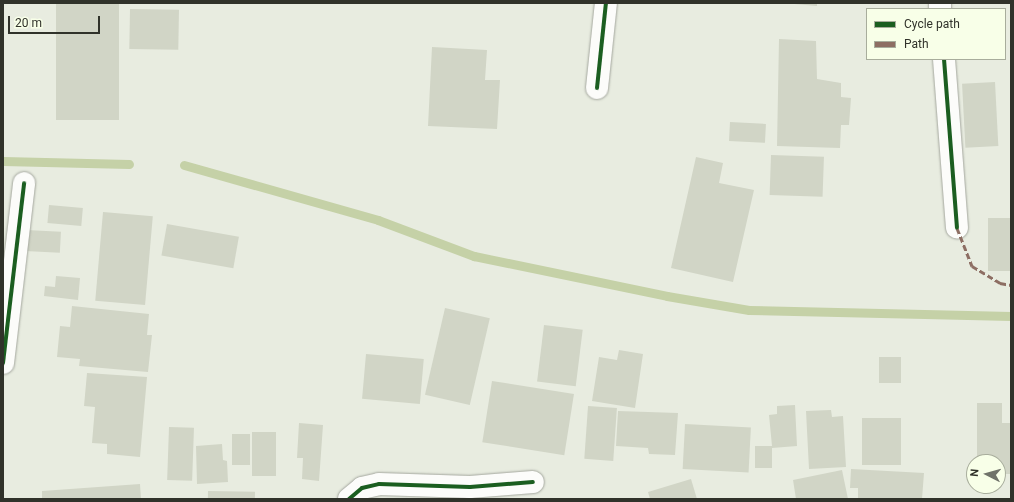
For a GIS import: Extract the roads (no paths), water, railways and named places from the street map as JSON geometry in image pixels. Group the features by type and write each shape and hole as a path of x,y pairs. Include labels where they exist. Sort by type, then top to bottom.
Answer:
{"street":[{"path":"597,88 606,3"},
{"path":"944,60 957,228"},
{"path":"3,364 24,183"},
{"path":"349,499 362,488 379,484 470,487 533,482"}],"waterway":[{"path":"3,161 129,164"},
{"path":"184,165 378,220 474,256 667,296 749,310 1011,316"}]}
